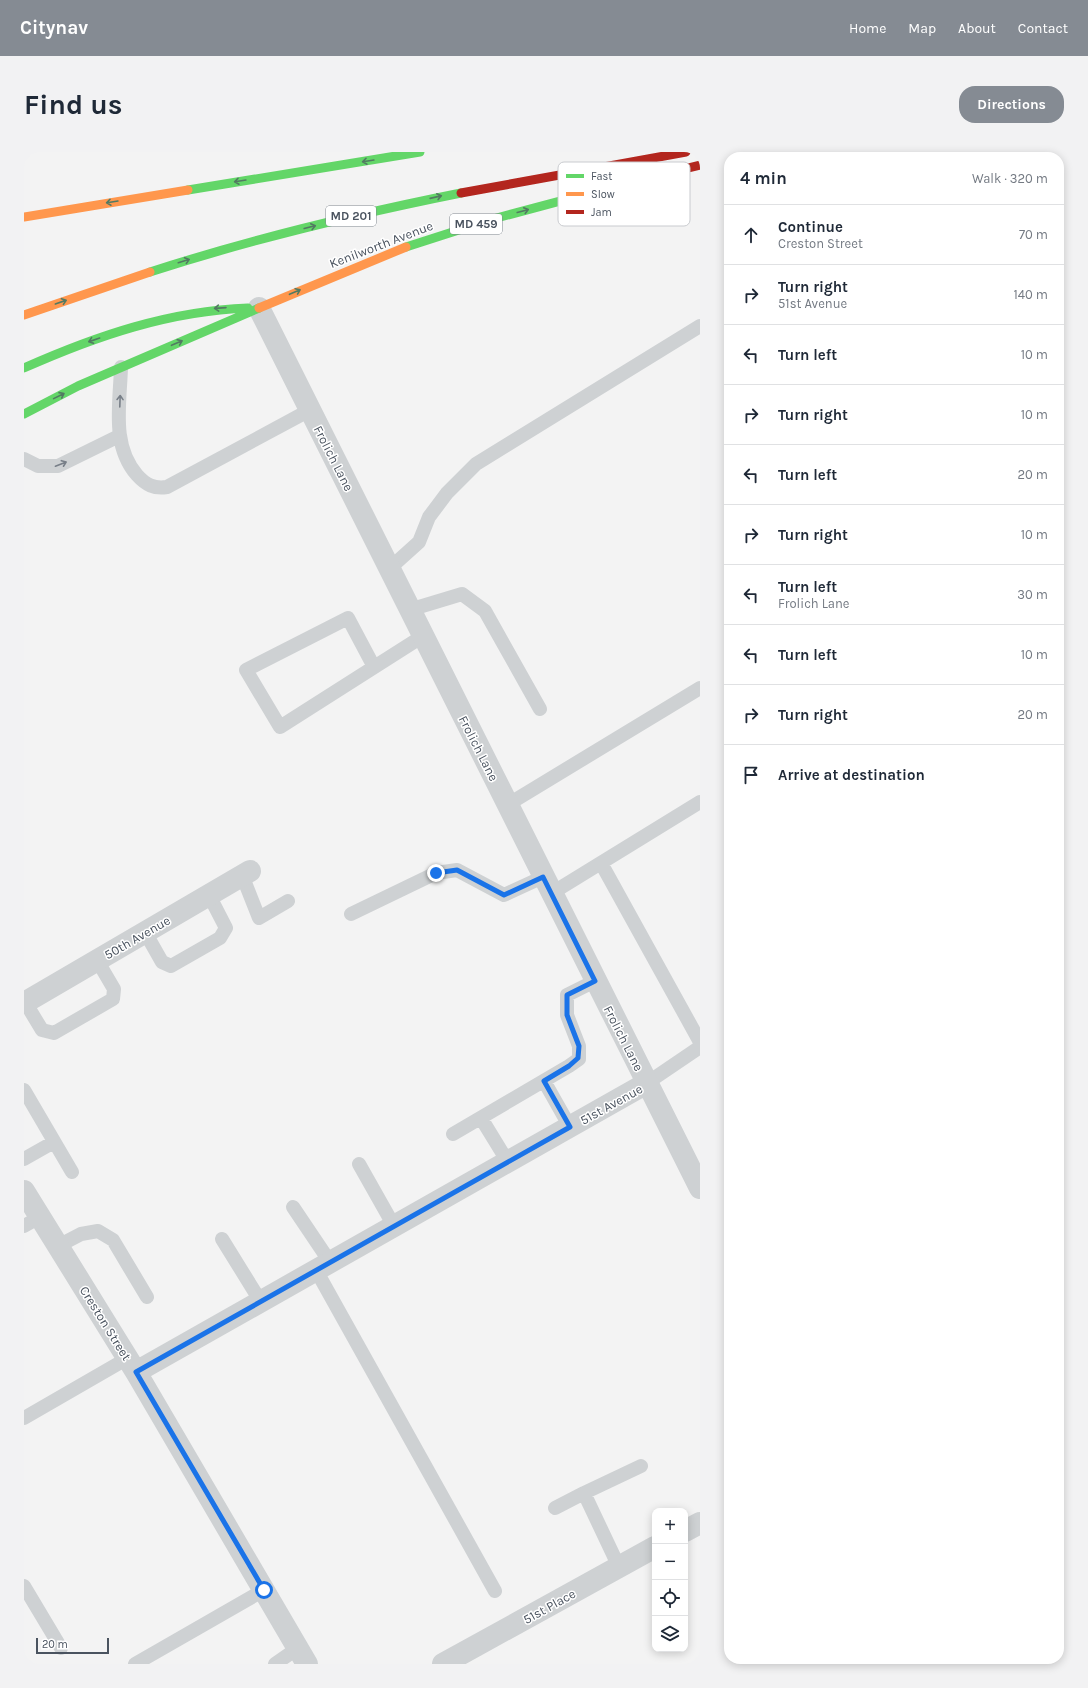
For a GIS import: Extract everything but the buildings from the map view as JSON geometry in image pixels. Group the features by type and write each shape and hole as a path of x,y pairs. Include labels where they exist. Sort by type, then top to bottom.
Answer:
{"main road":[{"path":"24,217 420,152"},
{"name":"MD 201","path":"629,162 686,152"},
{"name":"Kenilworth Avenue","path":"690,168 700,165"},
{"name":"MD 201","path":"24,315 185,261 272,236 448,194 558,175"},
{"name":"Kenilworth Avenue","path":"24,414 121,367 359,265 440,236 501,217 558,202"},
{"name":"Kenilworth Avenue","path":"24,368 90,341 182,314 208,309 259,308"}],"street":[{"name":"Frolich Lane","path":"259,308 700,1188"},
{"name":"50th Avenue","path":"25,1003 246,873"},
{"name":"51st Avenue","path":"132,1365 261,1302 647,1084"},
{"name":"Creston Street","path":"24,1191 32,1221 58,1246 132,1365 303,1656"},
{"path":"688,1529 700,1523"},
{"name":"51st Place","path":"443,1664 652,1549"}],"lane":[{"path":"390,569 419,542 429,517 447,493 476,464 700,326"},
{"path":"121,367 119,436 122,451 135,472 148,485 161,488 167,487 310,410"},
{"path":"24,459 38,466 58,466 119,436"},
{"path":"410,610 462,594 485,611 540,709"},
{"path":"374,667 348,618 246,670 280,727 423,636"},
{"path":"507,805 700,688"},
{"path":"351,914 436,873 457,870 504,895 547,885 601,863 700,802"},
{"path":"601,863 700,1042"},
{"path":"246,873 259,918 288,901"},
{"path":"145,932 162,962 171,966 220,938 226,928 210,895"},
{"path":"25,1003 42,1030 54,1033 112,999 114,989 97,960"},
{"path":"454,1134 569,1066 578,1058 579,1046 567,1015 567,995 595,981"},
{"path":"647,1084 700,1047"},
{"path":"544,1081 570,1127"},
{"path":"24,1090 72,1172"},
{"path":"481,1118 508,1162"},
{"path":"24,1159 54,1142"},
{"path":"359,1164 394,1226"},
{"path":"293,1207 495,1591"},
{"path":"58,1246 81,1234 98,1231 113,1240 147,1297"},
{"path":"222,1239 261,1302"},
{"path":"24,1418 132,1365"},
{"path":"555,1508 641,1466"},
{"path":"584,1493 619,1567"},
{"path":"24,1586 61,1648"},
{"path":"135,1664 264,1590"},
{"path":"275,1664 303,1656"}],"traffic: fast":[{"path":"188,190 420,152"},
{"path":"150,272 304,228 461,193"},
{"path":"406,247 493,219 558,202"},
{"path":"24,368 51,356 133,327 190,314 248,308"},
{"path":"24,414 78,386 259,308"}],"traffic: slow":[{"path":"24,217 188,190"},
{"path":"259,308 406,247"},
{"path":"24,315 150,272"}],"traffic: jam":[{"path":"631,162 686,152"},
{"path":"690,167 700,165"},
{"path":"461,193 558,175"}],"route":[{"path":"264,1590 136,1372 570,1127 544,1081 569,1066 578,1058 579,1046 567,1015 567,995 595,981 543,877 504,895 457,870 436,873"}]}
